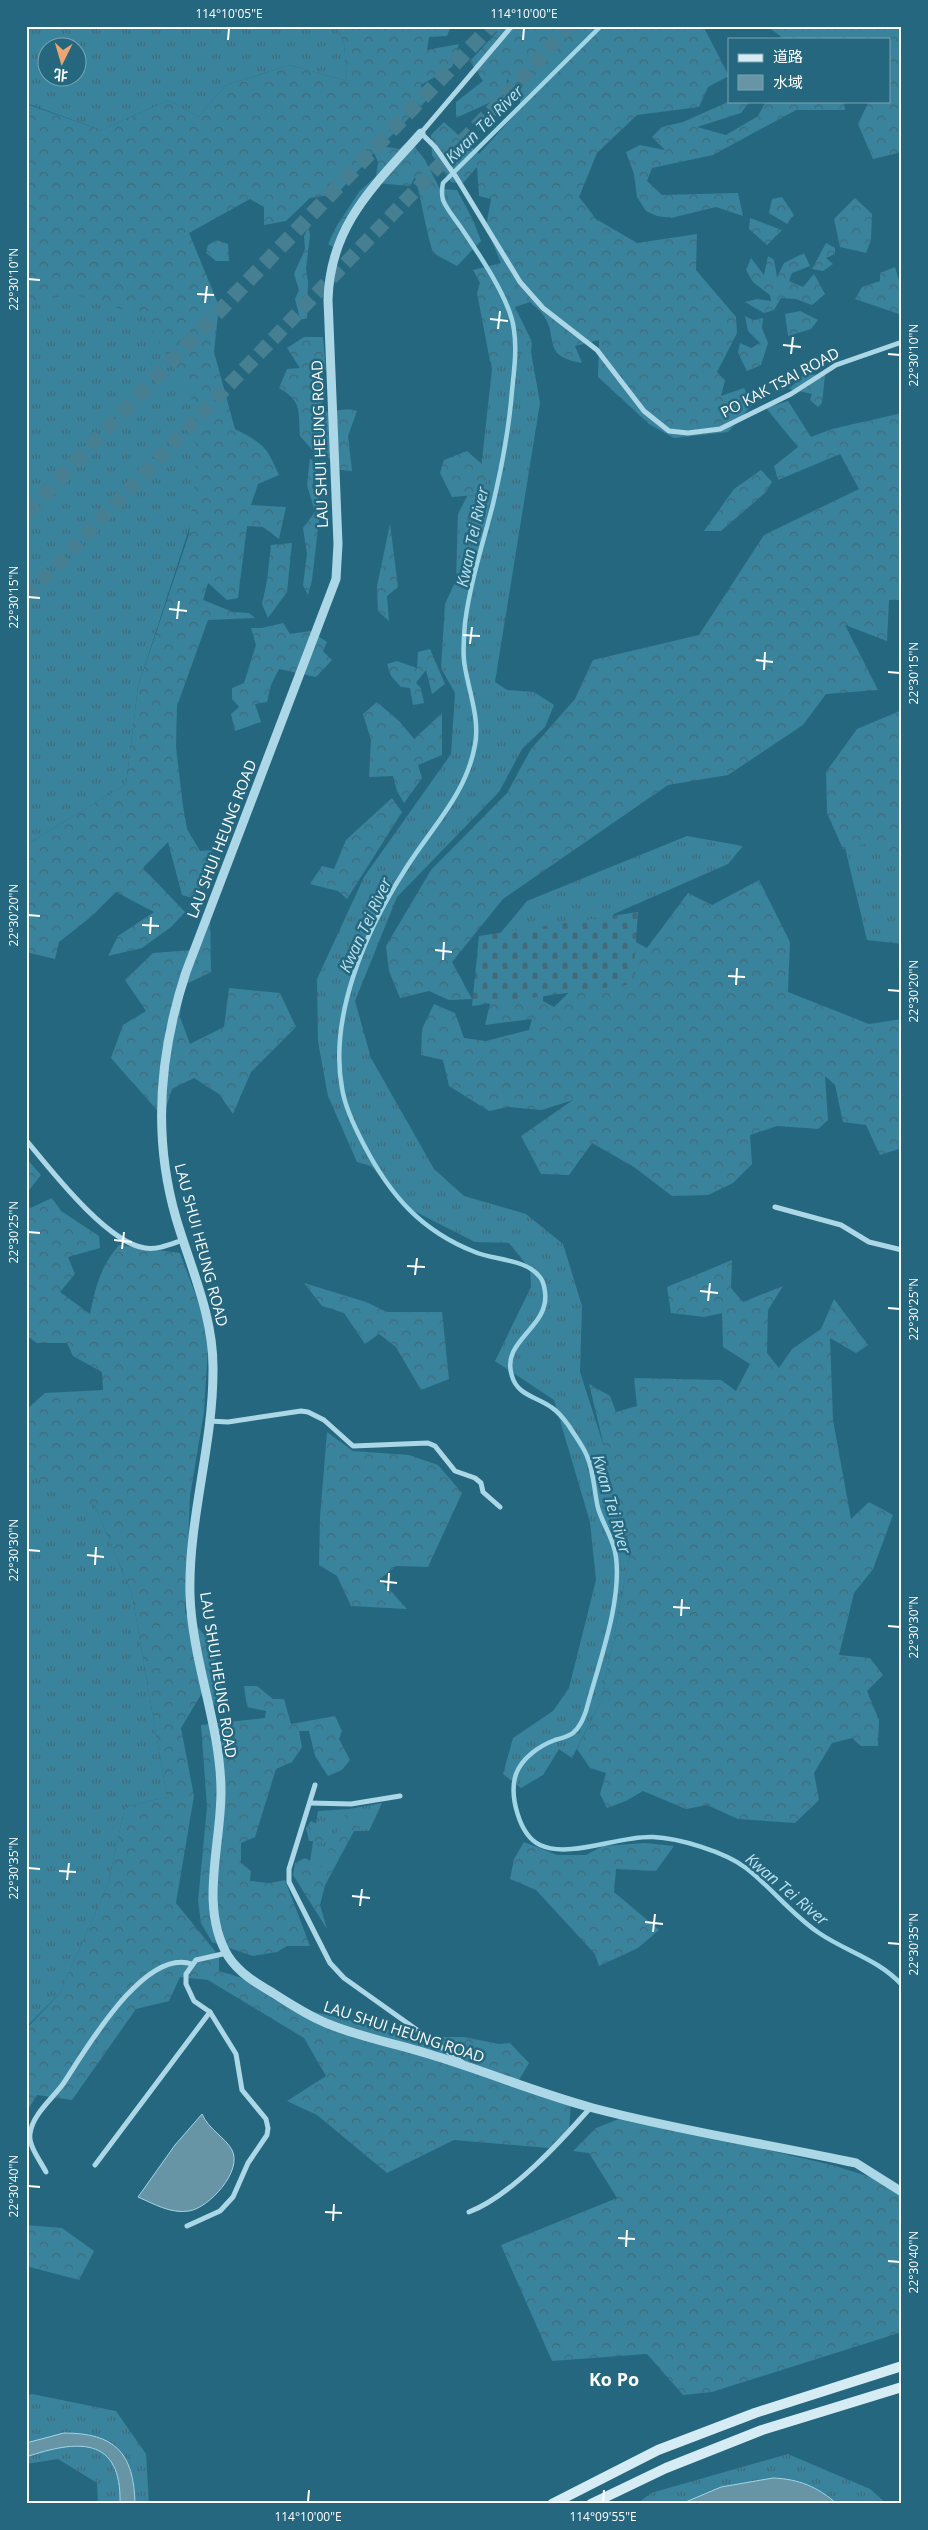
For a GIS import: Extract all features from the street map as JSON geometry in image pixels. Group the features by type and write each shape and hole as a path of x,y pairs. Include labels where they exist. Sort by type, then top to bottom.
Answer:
{"main road":[{"path":"552,2504 658,2450 755,2413 902,2366"},
{"path":"591,2504 697,2455 762,2430 902,2387"}],"street":[{"name":"LAU SHUI HEUNG ROAD","path":"512,26 353,214 339,240 330,269 328,300 338,544 336,579 186,972 169,1031 162,1082 161,1137 167,1181 184,1240 202,1292 212,1339 213,1378 196,1511 190,1594 196,1640 221,1779 213,1906 227,1953 241,1972 304,2013 334,2026 591,2107 846,2160 856,2163 902,2192"},
{"name":"PO KAK TSAI ROAD","path":"421,132 456,177 520,282 544,308 597,350 644,411 669,431 688,433 720,429 791,394 836,365 902,342"},
{"path":"26,1140 65,1188 122,1238 146,1248 184,1240"},
{"path":"775,1207 841,1226 868,1242 902,1250"},
{"path":"209,1421 237,1421 301,1411 316,1415 353,1446 428,1443 435,1446 455,1471 476,1478 481,1483 483,1492 500,1507"},
{"path":"315,1785 289,1869 289,1882 330,1963 344,1978 469,2067"},
{"path":"310,1803 351,1804 400,1796"},
{"path":"188,2226 220,2211 233,2197 248,2163 268,2135 266,2119 242,2090 236,2054 210,2012 194,2001 186,1984 186,1974 196,1960 227,1953"},
{"path":"46,2172 30,2139 33,2122 62,2086 97,2032 136,1987 161,1967 170,1963 183,1961 192,1964"},
{"path":"95,2165 210,2012"},
{"path":"469,2212 481,2207 524,2174 562,2141 591,2107"}],"green space":[{"path":"26,26 336,26 344,43 347,81 290,65 226,85 198,117 169,100 101,130 26,103"},
{"path":"336,26 451,26 447,36 429,37 427,50 459,44 452,67 421,85 426,101 381,146 399,149 406,143 412,143 425,160 440,189 457,190 473,220 481,241 457,266 433,253 415,177 410,186 376,183 365,199 347,235 339,233 333,247 328,244 336,227 359,192 376,176 378,162 374,153 337,194 310,198 286,221 264,225 264,207 250,199 189,233 219,306 214,352 235,429 252,438 263,447 279,475 258,484 251,505 286,507 279,539 263,527 247,526 238,598 227,600 208,583 203,600 233,612 249,613 255,618 208,620 177,706 176,747 187,829 200,851 212,850 196,899 182,895 168,842 143,868 185,912 171,927 142,948 108,956 118,936 154,912 116,892 92,916 59,942 55,959 26,952 26,845 126,784 138,687 189,534 196,474 194,403 144,317 71,293 26,306 26,104 101,130 169,100 198,117 226,85 290,65 347,81 344,43"},
{"path":"490,26 703,26 728,77 708,87 699,107 637,115 597,153 579,197 596,219 637,243 697,234 696,270 736,317 737,333 717,372 725,380 721,396 744,388 752,405 728,432 674,438 649,424 598,377 599,340 575,346 582,363 561,356 553,346 548,324 544,316 530,302 515,307 532,342 531,352 490,361 477,293 480,283 473,270 501,263 486,227 491,199 479,196 477,167 462,184 451,182 432,155 431,135 444,122 479,154 520,109 520,93 507,79 507,110 493,101 456,118 456,102 483,81 470,61 497,32"},
{"path":"767,26 902,26 902,152 873,159 858,124 869,102 890,102 890,38 783,38"},
{"path":"728,102 749,102 741,113 697,127 726,135 758,116 765,102 844,102 845,110 796,110 713,155 652,168 647,181 662,195 738,193 743,216 716,207 671,218 657,216 646,211 637,197 634,174 626,152 640,145 665,150 652,137 662,127 683,122"},
{"path":"782,197 794,215 787,224 769,213 772,199"},
{"path":"855,198 872,214 871,240 866,253 840,247 834,219"},
{"path":"750,218 782,230 767,245 749,229"},
{"path":"309,226 310,235 306,269 308,282 307,319 300,319 295,299 299,290 294,274 305,249 304,236"},
{"path":"217,240 228,244 229,261 216,261 206,253 208,245"},
{"path":"826,243 835,248 835,254 826,258 833,264 823,271 812,269"},
{"path":"804,253 810,266 792,273 789,281 803,287 814,274 825,294 812,305 796,299 781,298 774,310 764,313 745,302 757,299 771,301 770,295 753,282 746,270 751,258 764,275 768,256 774,260 777,277 784,263"},
{"path":"895,267 902,290 902,315 855,299 862,287 880,281 880,273"},
{"path":"86,288 144,317 207,413 211,461 138,687 126,784 26,845 26,300"},
{"path":"800,311 818,320 811,329 788,336 785,314"},
{"path":"745,316 753,320 763,318 762,328 768,343 761,365 747,371 738,353 740,343 751,348 760,343 748,331"},
{"path":"304,337 323,337 326,370 313,374 324,381 325,400 315,410 326,412 346,409 357,411 348,436 352,471 332,469 331,459 316,454 300,436 299,414 296,403 287,393 279,388 287,369 300,368 287,348"},
{"path":"531,352 540,403 495,682 507,690 534,692 554,705 545,727 522,749 499,792 397,897 355,1001 371,1058 434,1169 464,1196 526,1214 563,1244 582,1306 580,1372 609,1462 630,1554 601,1701 572,1758 559,1749 543,1775 521,1788 503,1774 513,1738 553,1711 569,1688 596,1580 590,1522 554,1400 495,1361 531,1287 530,1269 509,1243 475,1242 412,1210 371,1166 357,1162 328,1096 318,1042 317,979 364,877 451,754 455,693 441,668 445,604 456,580 458,514 481,469 492,369 490,357"},
{"path":"805,374 825,375 822,403 818,407 810,400 812,394 789,389"},
{"path":"788,401 811,437 832,429 902,413 902,600 889,600 887,641 845,625 878,690 826,694 803,725 728,775 668,785 503,899 452,962 472,999 449,1000 429,991 400,998 389,971 386,946 431,870 507,793 531,749 575,699 593,660 699,635 764,535 859,489 840,454 778,480 774,466 798,447 766,408"},
{"path":"467,451 493,474 475,495 452,497 440,473 444,460"},
{"path":"310,458 317,466 312,487 321,503 312,580 308,595 303,585 307,554 303,528 315,512 307,485"},
{"path":"761,470 772,482 765,493 721,531 704,531 734,489"},
{"path":"390,524 398,587 387,596 389,621 378,611 377,586"},
{"path":"292,543 287,592 268,618 262,604 271,545"},
{"path":"283,623 290,634 310,631 327,642 323,651 332,660 316,677 279,669 271,685 267,702 255,704 261,722 235,731 231,714 239,707 232,699 232,688 244,683 256,645 251,628 262,628"},
{"path":"430,649 445,684 432,694 426,670 416,683 421,688 424,703 413,705 410,688 401,687 391,676 387,664 397,661 417,668 418,652"},
{"path":"377,702 400,722 414,739 442,713 442,755 418,765 422,778 404,803 397,791 393,776 369,777 371,740 363,714"},
{"path":"902,710 902,865 888,861 883,840 843,849 827,813 826,772 857,729"},
{"path":"902,720 902,944 867,940 832,793"},
{"path":"392,798 402,812 347,899 338,891 310,884 322,866 334,869 346,840"},
{"path":"687,836 743,846 728,864 614,914 585,953 498,936 527,901"},
{"path":"759,880 790,942 788,992 869,1024 902,1019 902,1148 880,1155 866,1125 843,1122 835,1085 825,1076 828,1120 818,1129 777,1126 750,1135 752,1164 733,1183 708,1195 672,1196 634,1167 592,1143 569,1175 541,1174 521,1136 573,1100 542,1110 508,1107 489,1111 449,1086 443,1060 421,1055 422,1029 434,1004 455,1013 464,1038 486,1041 529,1030 532,1019 485,1025 495,983 544,973 543,1001 554,1007 626,937 647,948 688,893 712,905"},
{"path":"210,906 211,972 182,986 180,1017 190,1044 224,1027 229,988 280,993 296,1027 251,1072 233,1114 219,1094 194,1078 172,1089 163,1117 111,1058 123,1025 146,1011 125,980 153,953 192,950"},
{"path":"638,912 633,984 472,1006 479,936"},
{"path":"26,1158 41,1175 26,1194"},
{"path":"52,1198 61,1211 99,1236 100,1248 68,1257 75,1274 60,1292 90,1314 94,1294 103,1269 119,1245 180,1253 209,1331 204,1412 190,1496 185,1613 208,1639 220,1671 226,1715 202,1693 181,1728 194,1796 176,1903 219,1956 219,1971 242,1978 275,2000 314,2012 421,2037 464,2037 499,2044 510,2043 529,2063 516,2085 571,2101 569,2132 549,2148 454,2140 387,2173 317,2115 287,2101 326,2076 304,2038 208,1980 180,1977 169,2001 136,2009 72,2100 37,2095 26,2113 26,2029 60,1993 108,1884 125,1807 167,1797 132,1594 95,1506 26,1472 26,1410 45,1393 103,1390 102,1372 73,1356 67,1343 37,1343 26,1335 26,1210"},
{"path":"732,1260 731,1288 743,1302 783,1286 768,1310 767,1353 779,1368 792,1349 821,1329 834,1299 868,1345 856,1353 830,1338 833,1420 851,1519 869,1502 893,1515 873,1569 854,1593 839,1655 870,1658 883,1675 867,1691 879,1720 878,1746 861,1746 852,1738 832,1743 814,1773 819,1800 795,1823 738,1819 707,1805 686,1809 643,1791 626,1801 607,1808 600,1794 606,1773 590,1768 577,1749 601,1701 630,1554 589,1384 610,1396 616,1412 637,1406 634,1378 721,1380 736,1391 750,1364 723,1347 722,1313 704,1317 671,1313 667,1287"},
{"path":"304,1283 366,1302 387,1312 442,1312 449,1379 421,1390 396,1347 379,1334 365,1344 344,1313 322,1306"},
{"path":"327,1432 353,1451 409,1455 438,1465 462,1493 428,1567 396,1566 380,1579 407,1609 351,1606 337,1576 319,1565 320,1517"},
{"path":"26,1469 95,1506 132,1594 167,1797 125,1807 108,1884 60,1993 26,2027"},
{"path":"244,1686 257,1686 273,1699 284,1699 291,1724 335,1716 342,1731 339,1739 350,1760 342,1770 328,1776 315,1756 309,1731 299,1731 302,1747 292,1762 276,1769 255,1837 241,1843 241,1863 251,1871 250,1881 270,1883 285,1880 310,1946 287,1946 277,1952 253,1956 212,1942 201,1923 198,1901 207,1807 201,1725 265,1718 266,1711 247,1707"},
{"path":"382,1803 369,1831 354,1831 325,1885 310,1861 318,1811 349,1809"},
{"path":"346,1813 357,1813 363,1817 359,1831 354,1831 345,1846 335,1843 336,1833"},
{"path":"311,1821 327,1829 322,1842 309,1841 306,1828"},
{"path":"524,1842 557,1855 586,1855 603,1846 645,1843 674,1846 656,1871 616,1869 614,1892 659,1930 638,1948 599,1966 595,1954 536,1890 510,1879 514,1859"},
{"path":"330,1847 341,1854 325,1885 320,1905 327,1929 293,1875 295,1863 305,1858 312,1862 315,1868 322,1867"},
{"path":"624,2117 832,2165 893,2184 902,2191 902,2332 712,2392 683,2395 647,2354 552,2361 501,2245 617,2198 589,2153 573,2151 596,2128"},
{"path":"26,2225 62,2228 94,2251 79,2280 26,2266"},
{"path":"32,2394 116,2411 146,2454 149,2504 98,2504 97,2483 58,2459 26,2464 26,2396"},
{"path":"788,2454 870,2489 887,2504 637,2504 651,2493"}],"water":[{"path":"202,2114 209,2125 232,2150 234,2159 229,2178 206,2203 189,2211 169,2210 138,2197 175,2145"},
{"path":"64,2433 96,2437 109,2442 118,2449 126,2459 131,2471 135,2504 120,2504 119,2481 113,2465 104,2454 92,2448 78,2446 62,2447 26,2457 26,2443"},
{"path":"773,2478 791,2480 808,2485 823,2493 837,2504 681,2504 721,2487"}],"waterway":[{"name":"Kwan Tei River","path":"601,26 443,183 443,200 477,251 501,292 512,318 515,338 514,368 505,448 493,504 473,578 465,623 464,662 475,715 475,745 464,780 455,797 413,857 389,896 353,976 341,1033 339,1061 343,1095 354,1125 374,1163 396,1195 409,1209 423,1222 456,1243 482,1255 526,1266 533,1270 542,1280 545,1304 534,1325 518,1343 513,1353 510,1364 512,1376 523,1392 559,1413 583,1448 591,1468 598,1508 615,1550 616,1594 608,1634 586,1711 578,1728 571,1734 537,1749 522,1763 516,1774 514,1783 515,1803 521,1824 526,1833 540,1845 552,1849 580,1848 626,1839 653,1837 676,1840 714,1851 746,1868 809,1926 830,1940 873,1962 902,1985"}],"tunnel":[{"path":"26,514 491,26"},
{"path":"26,597 495,107 569,26"}],"district":[{"name":"Ko Po","path":"614,2380"}]}
